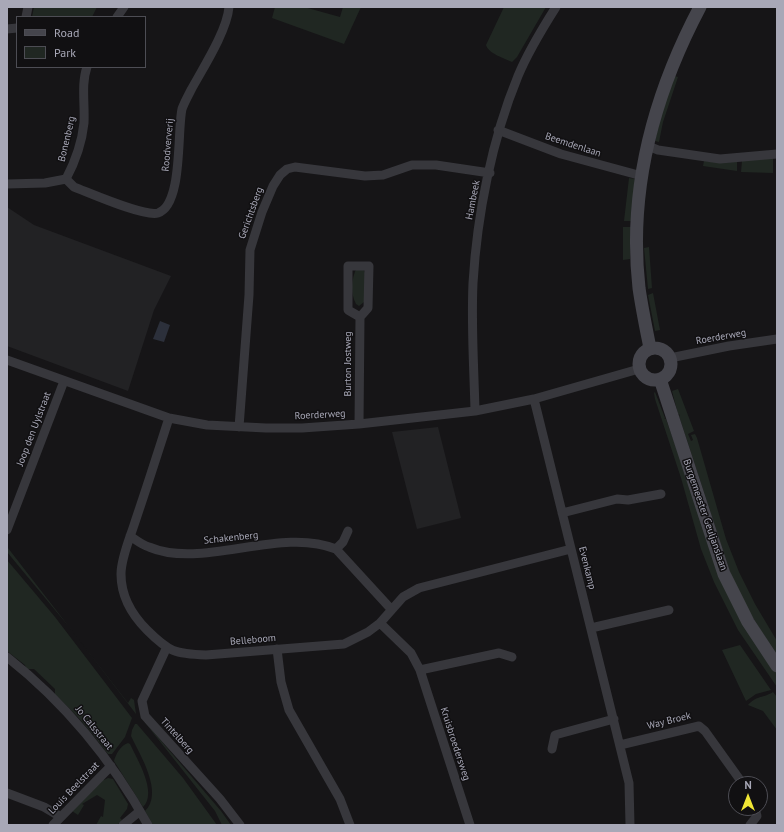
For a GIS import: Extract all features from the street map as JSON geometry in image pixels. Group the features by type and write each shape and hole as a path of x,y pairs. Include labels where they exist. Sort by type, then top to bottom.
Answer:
{"main road":[{"path":"650,348 641,301 637,251 638,206 642,176 659,99 667,77 700,7"},
{"path":"650,348 663,350 670,358 670,370 660,379 652,380 646,378 639,369 640,356 650,348"},
{"name":"Burgemeester Geuljanslaan","path":"660,379 722,566 748,622 777,666"}],"street":[{"path":"118,16 124,7"},
{"name":"Roodververij","path":"66,179 74,187 146,214 158,213 167,206 174,188 179,161 182,108 223,29 229,7"},
{"name":"Hambeek","path":"475,411 472,328 476,241 498,130 518,75 535,41 556,7"},
{"name":"Bonenberg","path":"66,179 74,164 84,124 84,75 87,68"},
{"name":"Beemdenlaan","path":"498,130 561,154 642,176"},
{"path":"648,146 658,150 720,158 777,154"},
{"name":"Gerichtsberg","path":"239,427 249,295 250,250 262,212 273,186 280,175 287,169 296,167 365,176 383,175 412,165 436,165 490,173"},
{"path":"7,184 45,183 66,179"},
{"path":"348,266 369,266 368,308 360,317 348,310 348,266"},
{"name":"Burton Jostweg","path":"359,424 360,317"},
{"name":"Roerderweg","path":"670,358 729,346 777,339"},
{"name":"Roerderweg","path":"7,360 169,418 208,425 302,428 359,424 475,411 534,399 639,369"},
{"name":"Joop den Uylstraat","path":"7,530 64,381"},
{"name":"Evenkamp","path":"534,399 629,783 630,825"},
{"path":"166,649 129,608 124,594 121,573 130,536 169,418"},
{"path":"562,513 617,499 628,500 661,494"},
{"path":"348,531 343,542 336,549 391,609"},
{"name":"Schakenberg","path":"130,536 149,548 173,553 196,553 302,541 327,545 336,549"},
{"name":"Belleboom","path":"166,649 189,655 206,655 344,644 368,632 380,623 403,597 419,588 571,549"},
{"path":"591,628 669,610"},
{"name":"Kruisbroedersweg","path":"380,623 411,653 420,670 470,825"},
{"name":"Tintelberg","path":"166,649 142,701 145,716 220,799 240,825"},
{"path":"277,649 281,682 289,710 340,799 350,825"},
{"path":"420,670 499,653 512,657"},
{"name":"Jo Calsstraat","path":"7,658 58,702 89,737 111,766 148,825"},
{"path":"552,749 555,735 614,719"},
{"name":"Way Broek","path":"620,745 699,726 705,731 737,776"},
{"name":"Louis Beelstraat","path":"54,825 111,766"},
{"path":"7,793 44,808 61,817"},
{"path":"123,825 140,811"},
{"path":"750,825 757,816"}],"shaded area":[{"path":"7,207 34,225 171,276 154,310 128,391 7,346"},
{"path":"160,321 170,325 164,342 153,339"},
{"path":"438,427 461,518 417,529 392,432"}],"green space":[{"path":"34,7 97,7 92,16 32,16"},
{"path":"275,7 304,7 340,17 343,7 361,7 344,44 272,18"},
{"path":"504,7 546,7 517,57 512,62 493,53 486,45"},
{"path":"674,76 678,77 663,122 659,142 655,141 662,109"},
{"path":"773,157 773,173 741,172 742,161"},
{"path":"704,161 737,162 737,171 703,166"},
{"path":"629,178 636,179 631,221 624,221"},
{"path":"623,227 631,227 630,259 623,260"},
{"path":"649,247 652,288 648,289 644,248"},
{"path":"357,267 363,268 367,278 364,302 359,306 356,304 352,290 352,281"},
{"path":"653,293 660,330 655,331 648,295"},
{"path":"678,389 694,431 688,434 691,441 693,440 691,435 695,434 697,438 726,539 739,572 755,604 777,641 777,656 748,610 731,575 679,416 680,415 678,414 672,391"},
{"path":"655,392 690,486 771,664 777,673 777,687 738,630 714,582 701,549 681,478 655,399"},
{"path":"8,548 69,627 7,552"},
{"path":"7,560 55,617 132,718 125,737 112,754 108,754 83,723 55,695 55,689 34,669 26,669 25,665 7,651"},
{"path":"77,638 128,703 131,698 134,700 136,714"},
{"path":"740,645 771,690 756,694 746,701 722,650"},
{"path":"773,692 777,697 777,730 763,711 748,705 755,699"},
{"path":"139,715 221,811 231,825 222,825 215,811"},
{"path":"135,724 137,724 183,778 217,825 153,825 145,811 150,803 152,794 151,784 144,763 131,736"},
{"path":"128,743 130,744 145,776 148,793 147,801 143,807 114,761 119,750"},
{"path":"103,778 104,780 108,778 113,779 128,804 127,809 120,818 122,820 117,825 96,825 101,816 103,817 105,800 97,795 82,804 84,805 78,815 72,811"}]}
